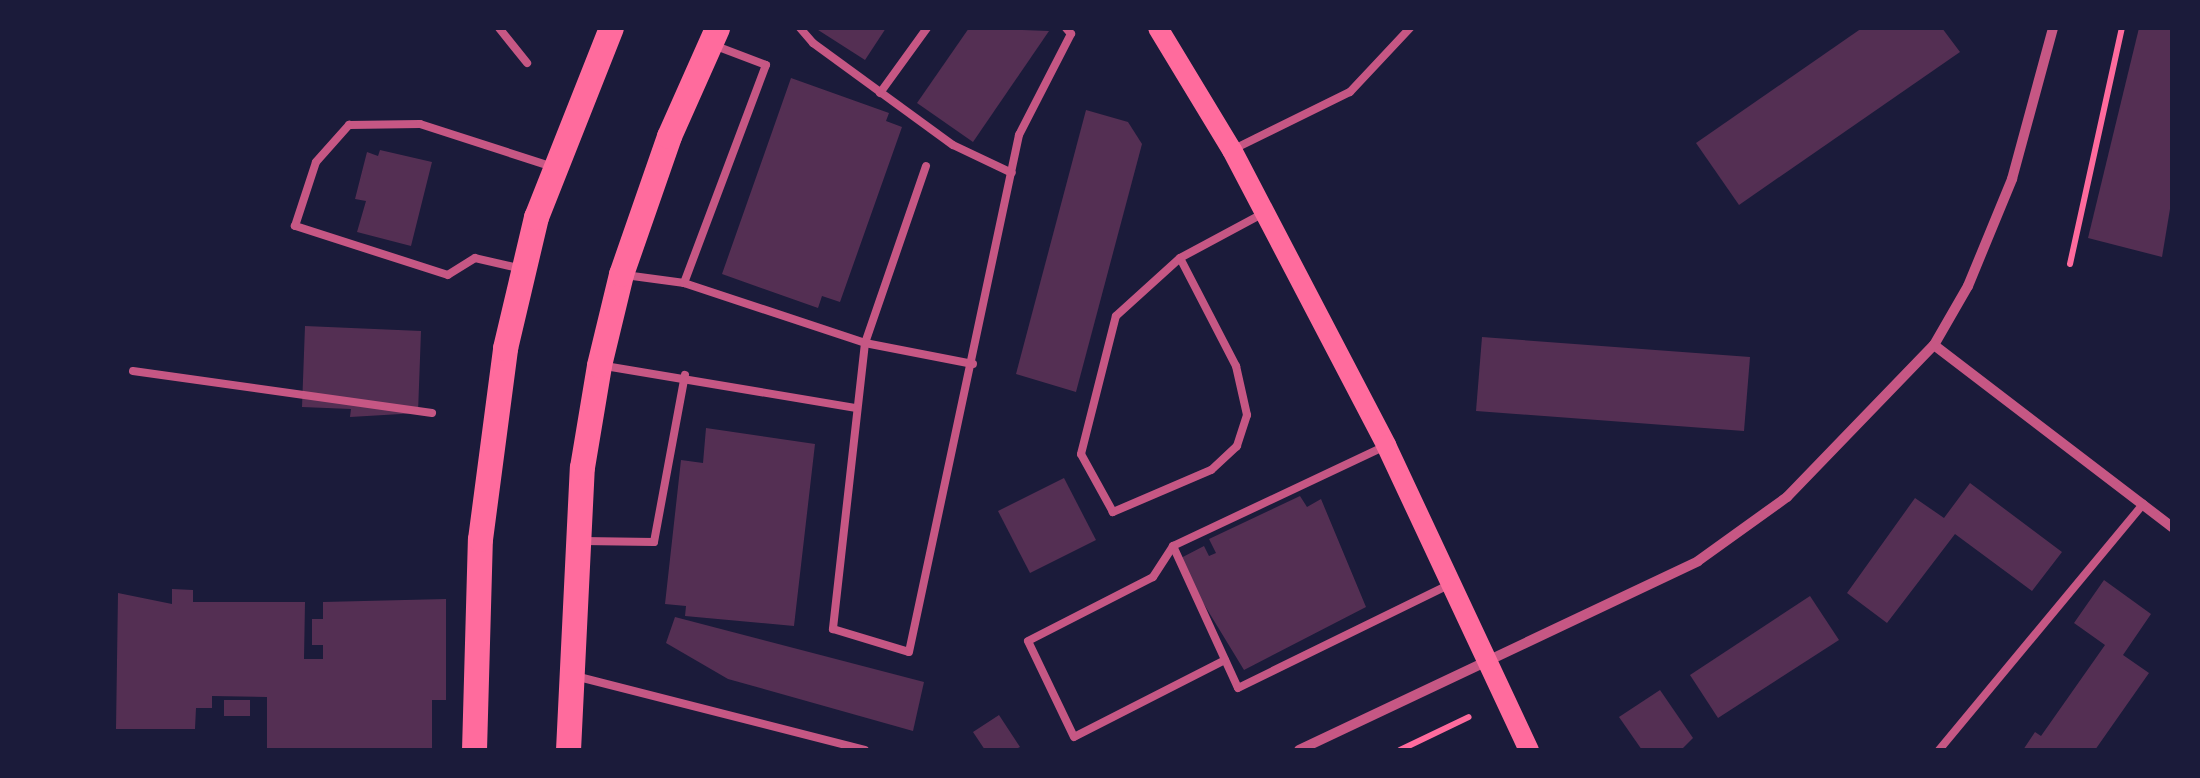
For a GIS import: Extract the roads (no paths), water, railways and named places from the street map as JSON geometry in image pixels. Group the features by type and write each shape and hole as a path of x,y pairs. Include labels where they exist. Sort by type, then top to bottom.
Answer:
{"main road":[{"path":"474,750 487,470 521,269 554,167 610,28"},
{"path":"1158,28 1232,150 1386,445 1529,750"},
{"path":"568,750 576,541 599,365 621,274 713,36"}],"street":[{"path":"1299,750 1486,656 1698,561 1744,533 1787,497 1934,345 1968,286 2012,180 2053,28"},
{"path":"1934,345 2172,527"}],"lane":[{"path":"500,28 527,64"},
{"path":"800,28 880,93 953,145 1012,172"},
{"path":"880,93 927,28"},
{"path":"926,166 865,343 833,629 910,652 1019,135 1071,34 1066,28"},
{"path":"1232,150 1350,92 1410,28"},
{"path":"684,283 766,66 713,36"},
{"path":"521,269 474,258 448,275 295,226 316,162 349,125 420,124 554,167"},
{"path":"1180,258 1236,366 1247,415 1237,446 1211,470 1113,512 1082,454 1116,316 1180,258 1264,213"},
{"path":"621,274 684,283 865,343 973,364"},
{"path":"599,365 685,375 858,408"},
{"path":"133,372 432,413"},
{"path":"576,541 654,542 685,375"},
{"path":"1225,660 1074,737 1028,641 1154,577 1173,546 1386,445"},
{"path":"1939,750 2142,504"},
{"path":"1173,546 1238,688 1452,583"},
{"path":"570,675 865,750"}]}
